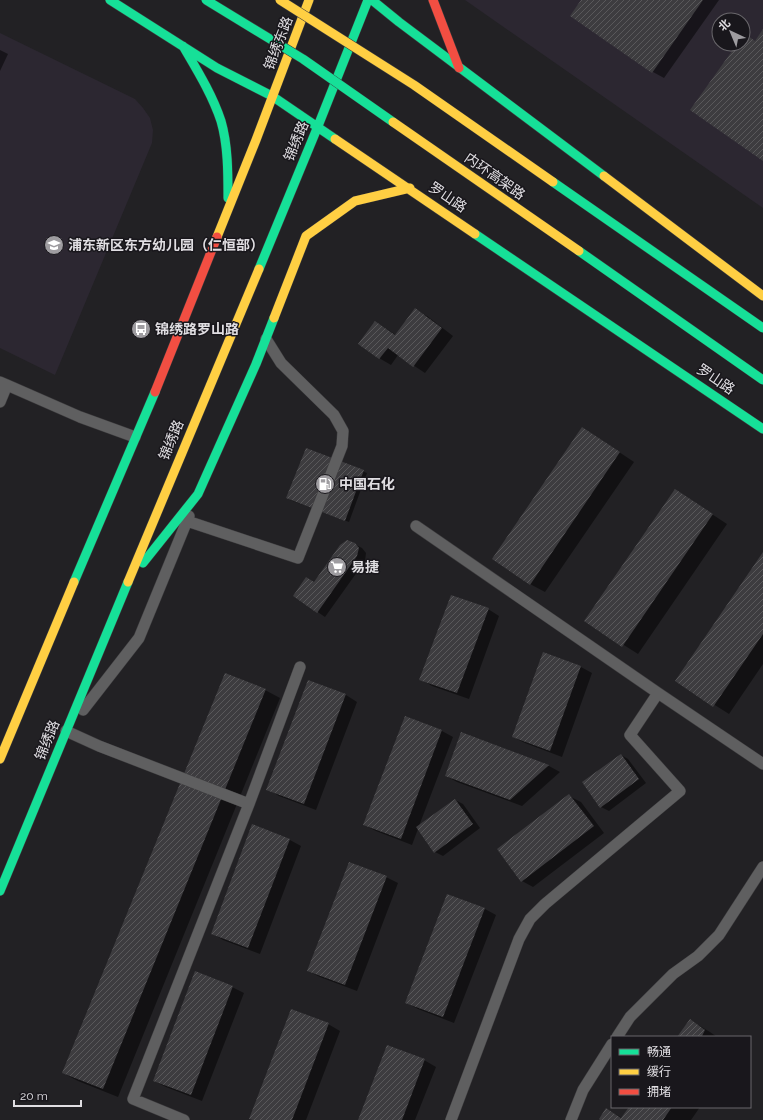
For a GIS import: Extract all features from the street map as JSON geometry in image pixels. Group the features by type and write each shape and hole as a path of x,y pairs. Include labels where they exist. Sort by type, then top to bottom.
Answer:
{"main road":[{"name":"罗山路","path":"110,0 216,68 272,96 318,126 763,429"},
{"name":"内环高架路","path":"206,0 303,59 763,380"},
{"name":"内环高架路","path":"280,0 414,85 763,328"},
{"name":"锦绣东路","path":"272,96 309,0"},
{"name":"锦绣路","path":"0,891 318,126 368,0"},
{"path":"372,0 459,68 763,296"},
{"path":"433,0 459,68"},
{"path":"183,46 207,88 221,122 228,162 228,210"},
{"path":"0,759 178,336 272,96"},
{"path":"127,585 198,494 266,339 306,236 355,201 410,188"}],"lane":[{"path":"187,521 298,558 342,446 343,431 334,415 281,363 266,339"},
{"path":"0,402 3,383 80,417 135,437"},
{"path":"198,494 139,638 66,731 100,746 249,804"},
{"path":"416,526 763,764"},
{"path":"184,1120 133,1099 249,804 300,667"},
{"path":"451,1120 519,940 530,919 545,904 680,791 630,734 658,693"},
{"path":"618,1036 635,1011 673,974 698,956 719,935 763,867"},
{"path":"571,1120 583,1090 611,1046"}],"shaded area":[{"path":"465,0 763,0 763,208"},
{"name":"浦东新区东方幼儿园（仁恒部）","path":"0,33 135,99 150,118 153,130 152,143 55,375 0,348"}],"building":[{"path":"581,0 703,0 652,73 570,16"},
{"path":"763,29 763,161 690,110 731,52 751,52 751,38 755,41"},
{"path":"415,308 442,328 413,367 388,348 379,359 358,344 375,321 395,335"},
{"path":"582,427 620,452 530,585 492,559"},
{"name":"中国石化","path":"306,448 364,470 345,521 286,498"},
{"path":"675,489 713,514 622,647 584,621"},
{"name":"易捷","path":"347,540 355,543 359,548 357,556 317,613 293,596 306,577 314,582 340,545"},
{"path":"763,552 763,634 713,707 675,681"},
{"path":"451,595 489,608 457,693 419,680"},
{"path":"543,652 581,666 550,751 512,737"},
{"path":"225,673 266,689 103,1089 62,1073"},
{"path":"308,680 346,694 304,804 266,790"},
{"path":"405,716 442,730 401,839 363,825"},
{"path":"461,732 549,765 510,800 445,776"},
{"path":"621,754 639,779 600,808 582,782"},
{"path":"569,794 594,826 521,882 497,849"},
{"path":"455,799 473,824 434,853 416,827"},
{"path":"252,824 290,839 248,948 211,934"},
{"path":"349,862 387,876 345,985 307,971"},
{"path":"447,894 485,908 443,1017 405,1003"},
{"path":"195,971 233,986 191,1095 153,1081"},
{"path":"291,1009 329,1023 292,1120 249,1119"},
{"path":"690,1019 705,1030 702,1036 678,1036"},
{"path":"387,1045 425,1059 402,1120 358,1120"},
{"path":"606,1108 621,1118 628,1108 671,1108 663,1120 599,1119"}],"traffic: fast":[{"path":"110,0 217,68 272,96 335,139"},
{"path":"206,0 303,59 393,122"},
{"path":"259,269 368,0"},
{"path":"372,0 399,22 604,176"},
{"path":"183,46 209,92 221,121 228,169 228,198"},
{"path":"553,182 763,328"},
{"path":"475,234 763,429"},
{"path":"579,251 763,380"},
{"path":"143,563 198,494 256,364 274,318"},
{"path":"74,582 155,392"},
{"path":"0,891 128,582"}],"traffic: slow":[{"path":"280,0 414,85 553,182"},
{"path":"217,237 256,140 309,0"},
{"path":"393,122 579,251"},
{"path":"335,139 475,234"},
{"path":"604,176 763,296"},
{"path":"274,318 306,236 355,201 410,188"},
{"path":"128,582 259,269"},
{"path":"0,759 74,582"}],"traffic: jam":[{"path":"433,0 459,68"},
{"path":"155,392 217,237"}],"place":[{"name":"浦东新区东方幼儿园（仁恒部）","path":"54,245"},
{"name":"锦绣路罗山路","path":"141,329"},
{"name":"中国石化","path":"325,484"},
{"name":"易捷","path":"337,567"}]}
